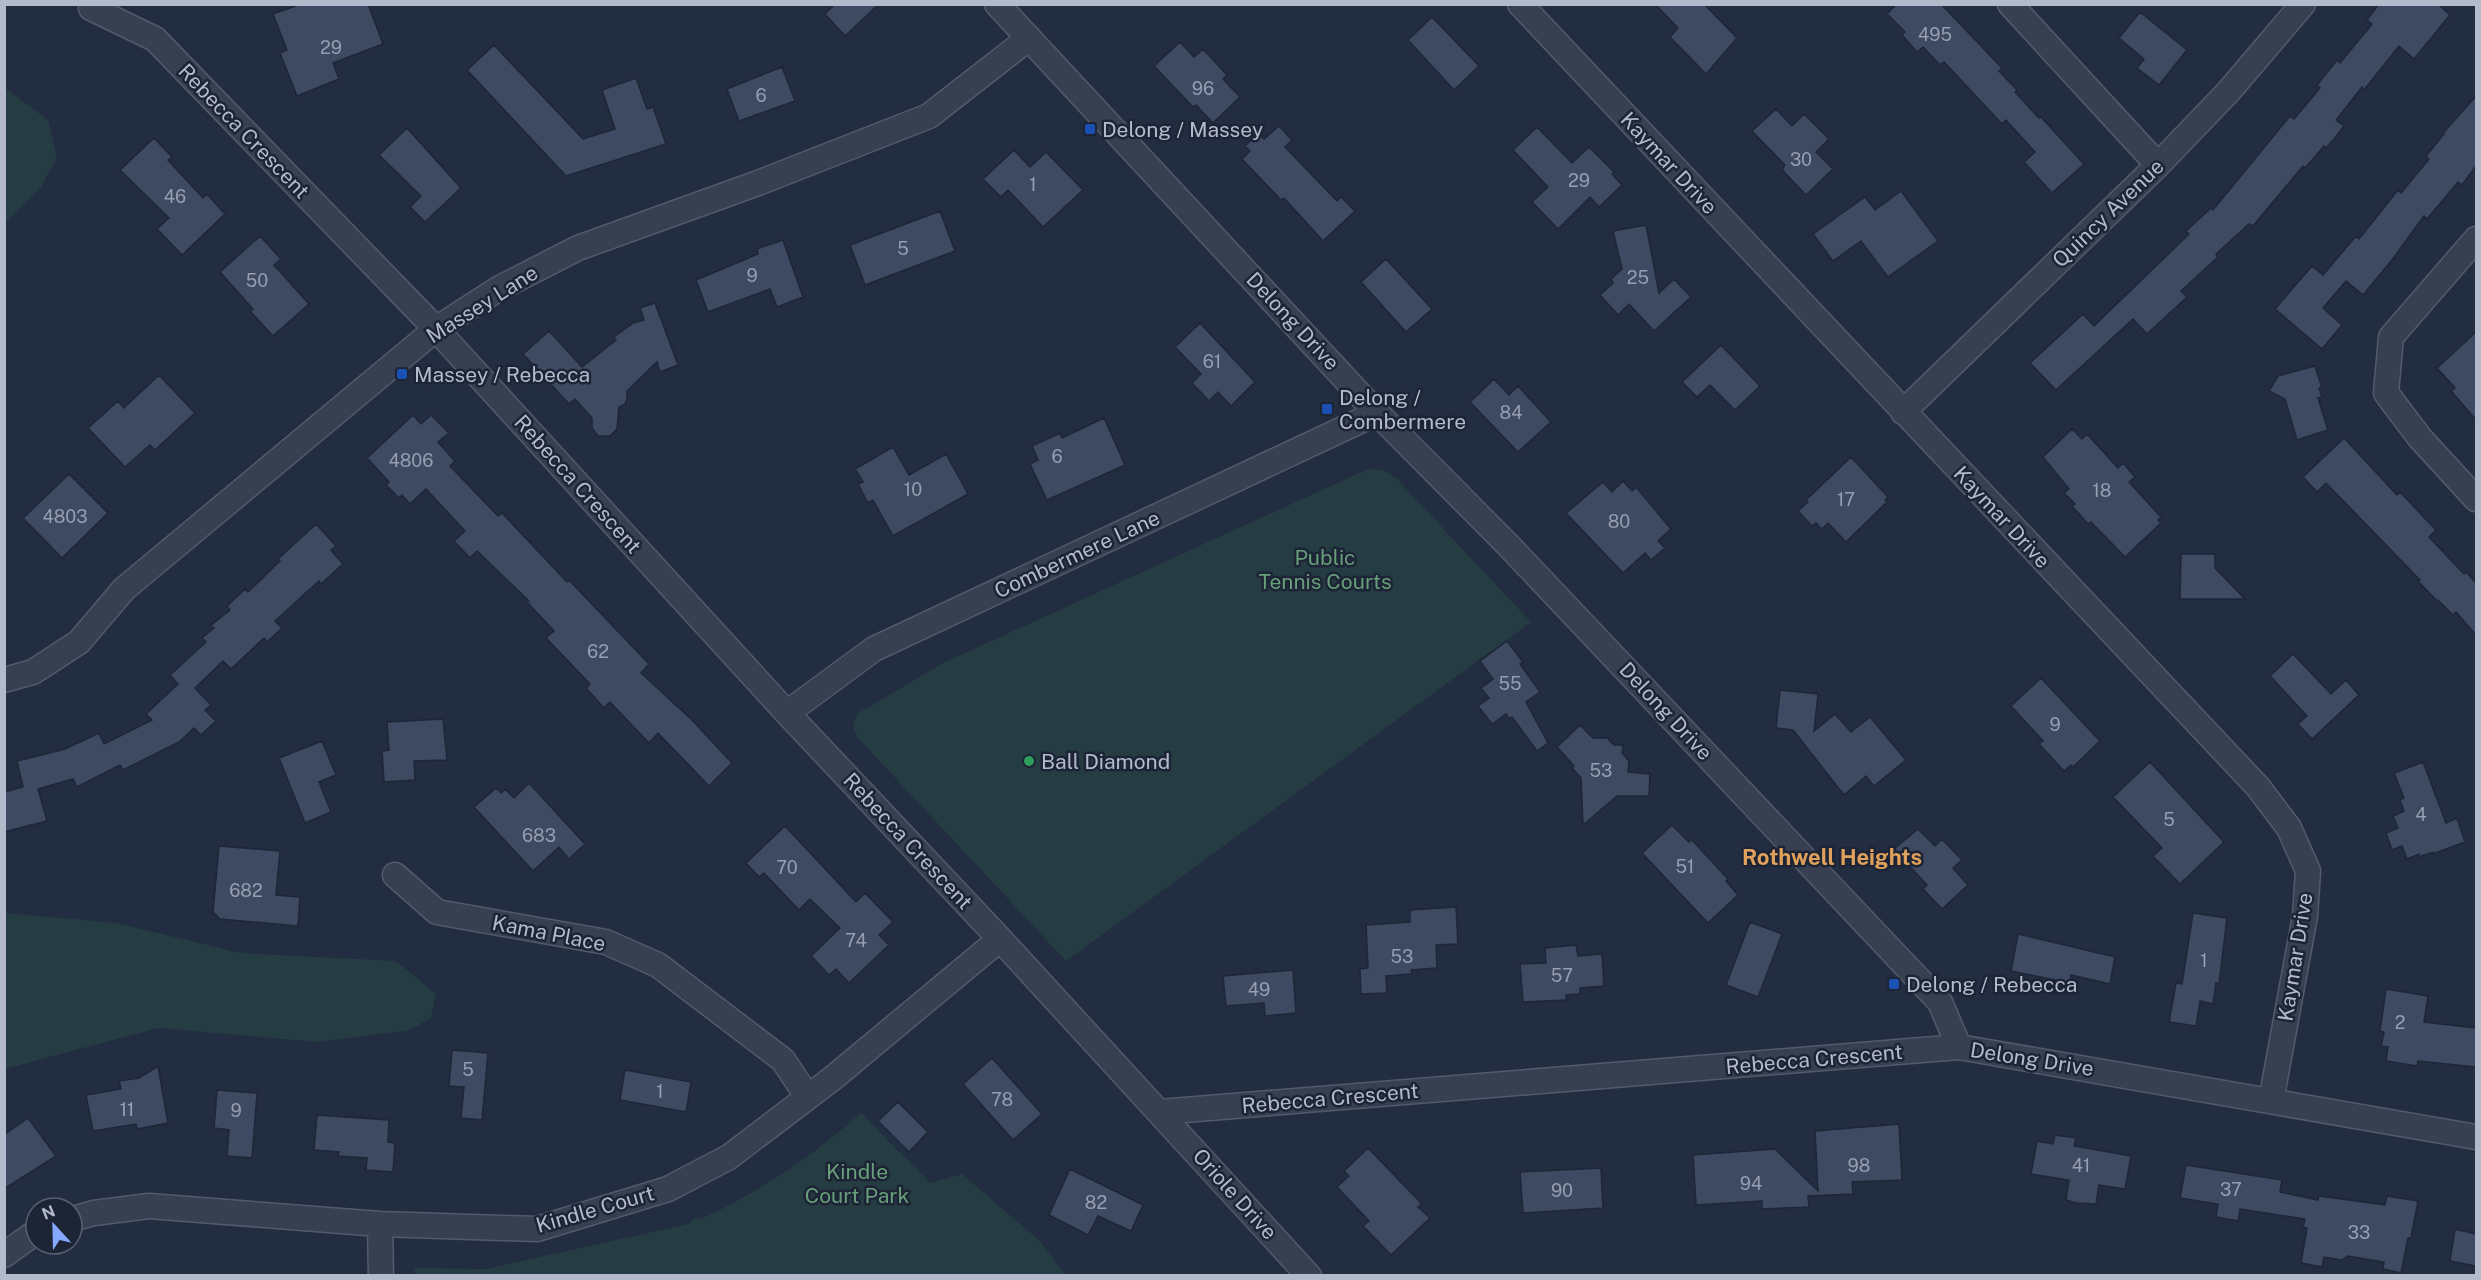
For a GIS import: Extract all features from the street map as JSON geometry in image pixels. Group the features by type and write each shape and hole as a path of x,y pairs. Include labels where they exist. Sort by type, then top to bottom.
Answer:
{"street":[{"name":"Delong Drive","path":"997,4 1377,412 1510,547 1940,1002 1959,1047 2476,1137"},
{"name":"Kaymar Drive","path":"1520,4 2258,787 2289,828 2308,871 2305,916 2271,1101"},
{"path":"2010,4 2158,165"},
{"name":"Quincy Avenue","path":"1903,412 2158,165 2229,91 2303,4"},
{"name":"Rebecca Crescent","path":"91,8 155,39 436,328 787,713 1160,1112 1959,1047"},
{"name":"Massey Lane","path":"4,680 33,672 79,642 124,590 436,328 498,289 578,248 758,183 929,116 1029,38"},
{"path":"2476,239 2391,337 2386,393 2420,438 2476,499"},
{"name":"Combermere Lane","path":"787,713 874,649 1377,412"},
{"name":"Kama Place","path":"395,876 437,912 606,942 658,965 783,1060 807,1096"},
{"name":"Kindle Court","path":"84,1216 149,1206 380,1224 537,1228 668,1189 729,1157 833,1078 1000,939"},
{"name":"Oriole Drive","path":"1160,1112 1309,1275"},
{"path":"380,1224 381,1275"},
{"path":"4,1255 24,1241"}],"green space":[{"path":"4,87 48,120 57,158 41,187 5,223"},
{"name":"Public Tennis Courts","path":"1368,469 1383,470 1396,478 1531,622 1066,961 857,737 853,725 857,714 941,664"},
{"path":"5,913 117,923 240,953 396,961 436,994 431,1018 410,1030 318,1042 158,1028 5,1069"},
{"name":"Kindle Court Park","path":"861,1113 930,1183 962,1174 1041,1242 1066,1275 415,1275 415,1268 485,1269 689,1224 695,1217 701,1219 765,1185 824,1144"}],"building":[{"path":"301,4 368,4 383,44 333,63 339,79 297,96 280,53 287,50 273,14"},
{"path":"835,4 879,4 845,36 825,14"},
{"path":"1655,4 1704,4 1737,38 1706,74 1670,37 1678,28"},
{"path":"1897,4 1941,4 2002,68 1999,71 2017,90 2015,92 2084,164 2052,193 2024,162 2035,152 2006,120 2002,124 1944,62 1940,65 1923,47 1917,52 1902,35 1905,32 1887,14"},
{"path":"2379,4 2438,4 2450,15 2414,59 2399,46 2364,90 2362,87 2336,120 2344,126 2334,139 2326,148 2324,146 2305,168 2303,166 2253,226 2249,224 2181,291 2187,297 2147,334 2133,319 2056,390 2030,363 2083,314 2094,326 2189,234 2186,231 2211,208 2213,210 2290,116 2294,119 2320,88 2317,85 2337,60 2340,63 2372,24 2367,20"},
{"path":"2140,12 2187,50 2159,85 2137,68 2144,59 2119,38"},
{"path":"1432,17 1479,66 1454,90 1408,40"},
{"path":"1180,42 1194,57 1203,49 1227,75 1223,79 1240,97 1213,123 1196,105 1193,107 1154,66"},
{"path":"494,45 583,139 615,129 602,90 636,78 647,109 653,107 666,144 566,176 467,70"},
{"path":"782,67 795,101 739,121 727,89"},
{"path":"2476,96 2476,166 2462,185 2458,182 2427,219 2424,216 2363,295 2346,281 2323,308 2342,325 2322,349 2275,309 2312,266 2323,275 2356,236 2359,239 2398,190 2401,193 2429,159 2426,156"},
{"path":"1776,109 1792,126 1804,114 1829,139 1816,152 1833,169 1806,195 1782,169 1785,165 1752,131"},
{"path":"1279,126 1292,140 1285,147 1337,201 1341,197 1355,211 1323,241 1284,198 1281,200 1242,159 1250,151 1245,146 1258,133 1264,139"},
{"path":"1537,127 1572,163 1589,147 1614,172 1612,174 1622,185 1599,207 1590,197 1558,229 1532,202 1548,187 1513,150"},
{"path":"407,128 461,188 425,222 410,207 421,196 379,155"},
{"path":"154,138 172,157 168,160 203,198 207,194 225,214 182,255 157,229 169,218 120,170"},
{"path":"1014,150 1030,167 1046,152 1083,190 1043,227 1008,190 1001,197 983,179"},
{"path":"1901,191 1938,241 1888,277 1861,241 1833,261 1813,234 1865,197 1875,210"},
{"path":"940,211 955,251 865,285 850,245"},
{"path":"1646,225 1659,293 1674,279 1691,297 1654,331 1629,304 1618,315 1600,295 1613,283 1611,279 1622,269 1613,231"},
{"path":"260,236 281,259 274,265 309,304 273,336 250,311 253,309 220,272"},
{"path":"783,240 803,297 777,307 770,289 708,312 696,280 758,254 757,249"},
{"path":"1386,259 1432,309 1406,332 1361,282"},
{"path":"655,303 678,365 660,372 657,362 627,391 625,404 619,407 617,429 610,436 598,436 592,428 592,418 575,399 569,404 523,354 549,331 582,367 616,340 614,337 633,323 644,320 640,308"},
{"path":"1200,323 1255,382 1231,406 1218,392 1209,401 1192,383 1201,374 1175,347"},
{"path":"2476,332 2476,420 2451,391 2455,388 2437,368"},
{"path":"1721,345 1760,386 1735,410 1710,385 1697,397 1682,382"},
{"path":"2315,366 2322,388 2319,388 2322,397 2318,398 2328,430 2297,440 2285,399 2269,391 2278,376"},
{"path":"159,375 195,413 155,450 150,445 125,467 88,428 118,401 124,408"},
{"path":"1494,379 1509,395 1518,386 1551,422 1518,452 1470,402"},
{"path":"413,415 421,424 431,415 449,433 438,442 455,461 450,466 498,516 502,513 649,664 641,673 691,719 732,763 709,786 658,733 649,743 610,702 604,708 586,688 590,684 546,638 554,631 527,602 529,601 477,551 470,558 454,541 465,531 426,489 410,504 402,495 399,498 386,485 389,482 367,458"},
{"path":"1104,418 1125,465 1047,500 1030,464 1038,460 1032,446 1060,433 1062,438"},
{"path":"2072,429 2082,439 2087,434 2118,468 2123,463 2135,477 2129,482 2161,517 2158,520 2161,523 2125,557 2091,522 2088,524 2072,506 2075,504 2064,493 2069,489 2043,457"},
{"path":"2344,438 2397,495 2400,492 2436,530 2429,537 2464,574 2466,572 2476,583 2476,635 2456,612 2453,615 2437,601 2418,581 2420,580 2326,483 2317,492 2303,477"},
{"path":"893,447 909,475 946,454 968,494 893,536 873,500 868,503 858,484 863,482 855,469"},
{"path":"1851,457 1888,497 1885,500 1887,502 1846,542 1828,523 1822,529 1816,523 1812,526 1798,511 1808,502 1806,500"},
{"path":"69,474 108,513 62,558 23,518"},
{"path":"1623,481 1632,491 1636,487 1671,529 1658,541 1665,548 1651,560 1645,553 1623,573 1566,513 1603,482 1612,492"},
{"path":"316,524 336,546 331,550 343,564 321,584 319,581 275,621 282,628 267,642 264,638 231,669 223,661 195,688 211,705 205,710 216,721 201,735 194,728 179,742 123,770 120,765 77,787 73,779 38,789 47,821 4,832 4,792 23,787 17,761 65,749 99,733 104,744 152,720 146,714 178,684 170,675 206,642 202,638 214,628 210,626 230,610 227,606 245,589 248,592 280,561 278,559"},
{"path":"2181,554 2215,554 2215,568 2245,599 2180,599"},
{"path":"1507,641 1523,662 1520,664 1540,692 1526,702 1548,743 1537,751 1512,717 1510,719 1506,714 1492,724 1478,706 1489,698 1481,688 1493,679 1480,661"},
{"path":"2293,654 2331,694 2346,680 2359,695 2312,739 2298,724 2307,716 2270,676"},
{"path":"2041,678 2100,741 2073,767 2071,765 2064,771 2039,744 2043,741 2011,706"},
{"path":"1780,690 1818,694 1814,731 1835,714 1851,732 1870,717 1906,760 1874,786 1866,776 1844,795 1793,730 1776,728"},
{"path":"443,719 447,760 414,761 415,780 384,782 382,751 389,750 387,722"},
{"path":"1580,725 1593,738 1607,738 1614,745 1623,745 1622,753 1629,761 1628,772 1650,774 1649,796 1617,796 1583,825 1581,778 1572,768 1574,766 1557,747"},
{"path":"322,741 336,775 319,782 331,812 305,823 279,758"},
{"path":"2150,762 2224,842 2180,884 2153,856 2162,848 2113,797"},
{"path":"2423,762 2446,823 2457,818 2465,842 2433,854 2433,852 2419,857 2419,854 2407,859 2402,846 2392,850 2386,833 2398,828 2393,816 2404,811 2400,800 2404,798 2394,773"},
{"path":"529,783 585,844 569,859 559,847 533,871 474,807 496,788 501,793 505,789 514,798"},
{"path":"1672,825 1689,842 1691,839 1728,879 1726,881 1738,895 1708,923 1642,853"},
{"path":"785,826 856,902 865,893 893,922 879,935 889,945 849,983 836,969 829,975 811,956 840,928 810,899 799,910 764,873 759,877 746,863"},
{"path":"1918,829 1935,846 1942,839 1962,860 1953,868 1968,885 1942,909 1923,889 1927,885 1894,849"},
{"path":"219,846 280,851 276,895 300,897 298,926 220,919 213,912"},
{"path":"1456,907 1458,944 1436,945 1437,968 1411,970 1412,974 1386,976 1387,993 1361,994 1360,969 1368,968 1366,925 1410,922 1410,910"},
{"path":"2193,913 2227,918 2219,984 2216,983 2213,1004 2200,1001 2196,1026 2169,1022 2176,983 2182,984"},
{"path":"1750,922 1782,934 1758,997 1726,985"},
{"path":"2018,934 2115,957 2110,984 2071,975 2070,983 2011,971"},
{"path":"1576,945 1578,956 1602,954 1604,986 1580,988 1580,994 1566,995 1566,1000 1523,1002 1520,964 1546,963 1545,948"},
{"path":"1293,970 1296,1013 1265,1016 1264,1003 1226,1006 1223,976"},
{"path":"2386,989 2428,996 2424,1022 2476,1028 2476,1067 2418,1061 2417,1066 2386,1061 2388,1047 2381,1046 2384,1032 2380,1031"},
{"path":"452,1050 488,1053 482,1120 461,1118 464,1087 449,1086"},
{"path":"992,1058 1042,1114 1013,1140 963,1084"},
{"path":"158,1066 168,1123 137,1129 136,1124 93,1131 86,1095 121,1089 119,1081 139,1078"},
{"path":"625,1070 691,1082 686,1112 620,1100"},
{"path":"217,1090 257,1093 252,1158 227,1156 229,1130 214,1128"},
{"path":"898,1102 928,1132 909,1152 878,1121"},
{"path":"317,1115 389,1120 388,1142 395,1143 393,1172 366,1170 367,1158 338,1156 339,1152 314,1150"},
{"path":"28,1118 56,1156 4,1189 4,1135"},
{"path":"1899,1124 1902,1180 1852,1182 1853,1194 1808,1196 1809,1207 1762,1209 1762,1201 1696,1205 1693,1155 1775,1149 1818,1191 1815,1131"},
{"path":"2055,1135 2076,1138 2074,1146 2131,1156 2125,1189 2099,1185 2096,1204 2076,1203 2066,1200 2069,1180 2031,1174 2037,1141 2053,1144"},
{"path":"1368,1148 1422,1204 1418,1207 1430,1218 1391,1255 1363,1226 1369,1221 1337,1187 1349,1176 1344,1171"},
{"path":"2186,1165 2282,1180 2280,1192 2318,1200 2319,1196 2385,1205 2387,1196 2418,1201 2401,1273 2383,1269 2384,1262 2348,1256 2342,1260 2324,1257 2322,1267 2301,1263 2307,1228 2303,1227 2305,1219 2240,1209 2238,1221 2216,1217 2218,1204 2180,1198"},
{"path":"1601,1168 1603,1208 1523,1213 1520,1172"},
{"path":"1070,1169 1143,1205 1131,1231 1098,1216 1088,1235 1049,1215"},
{"path":"2455,1229 2476,1234 2476,1266 2450,1261"}],"place":[{"name":"Delong / Massey","path":"1090,129"},
{"name":"Massey / Rebecca","path":"402,374"},
{"name":"Delong / Combermere","path":"1327,409"},
{"name":"Ball Diamond","path":"1029,761"},
{"name":"Delong / Rebecca","path":"1894,984"}],"district":[{"name":"Rothwell Heights","path":"1832,857"}]}
